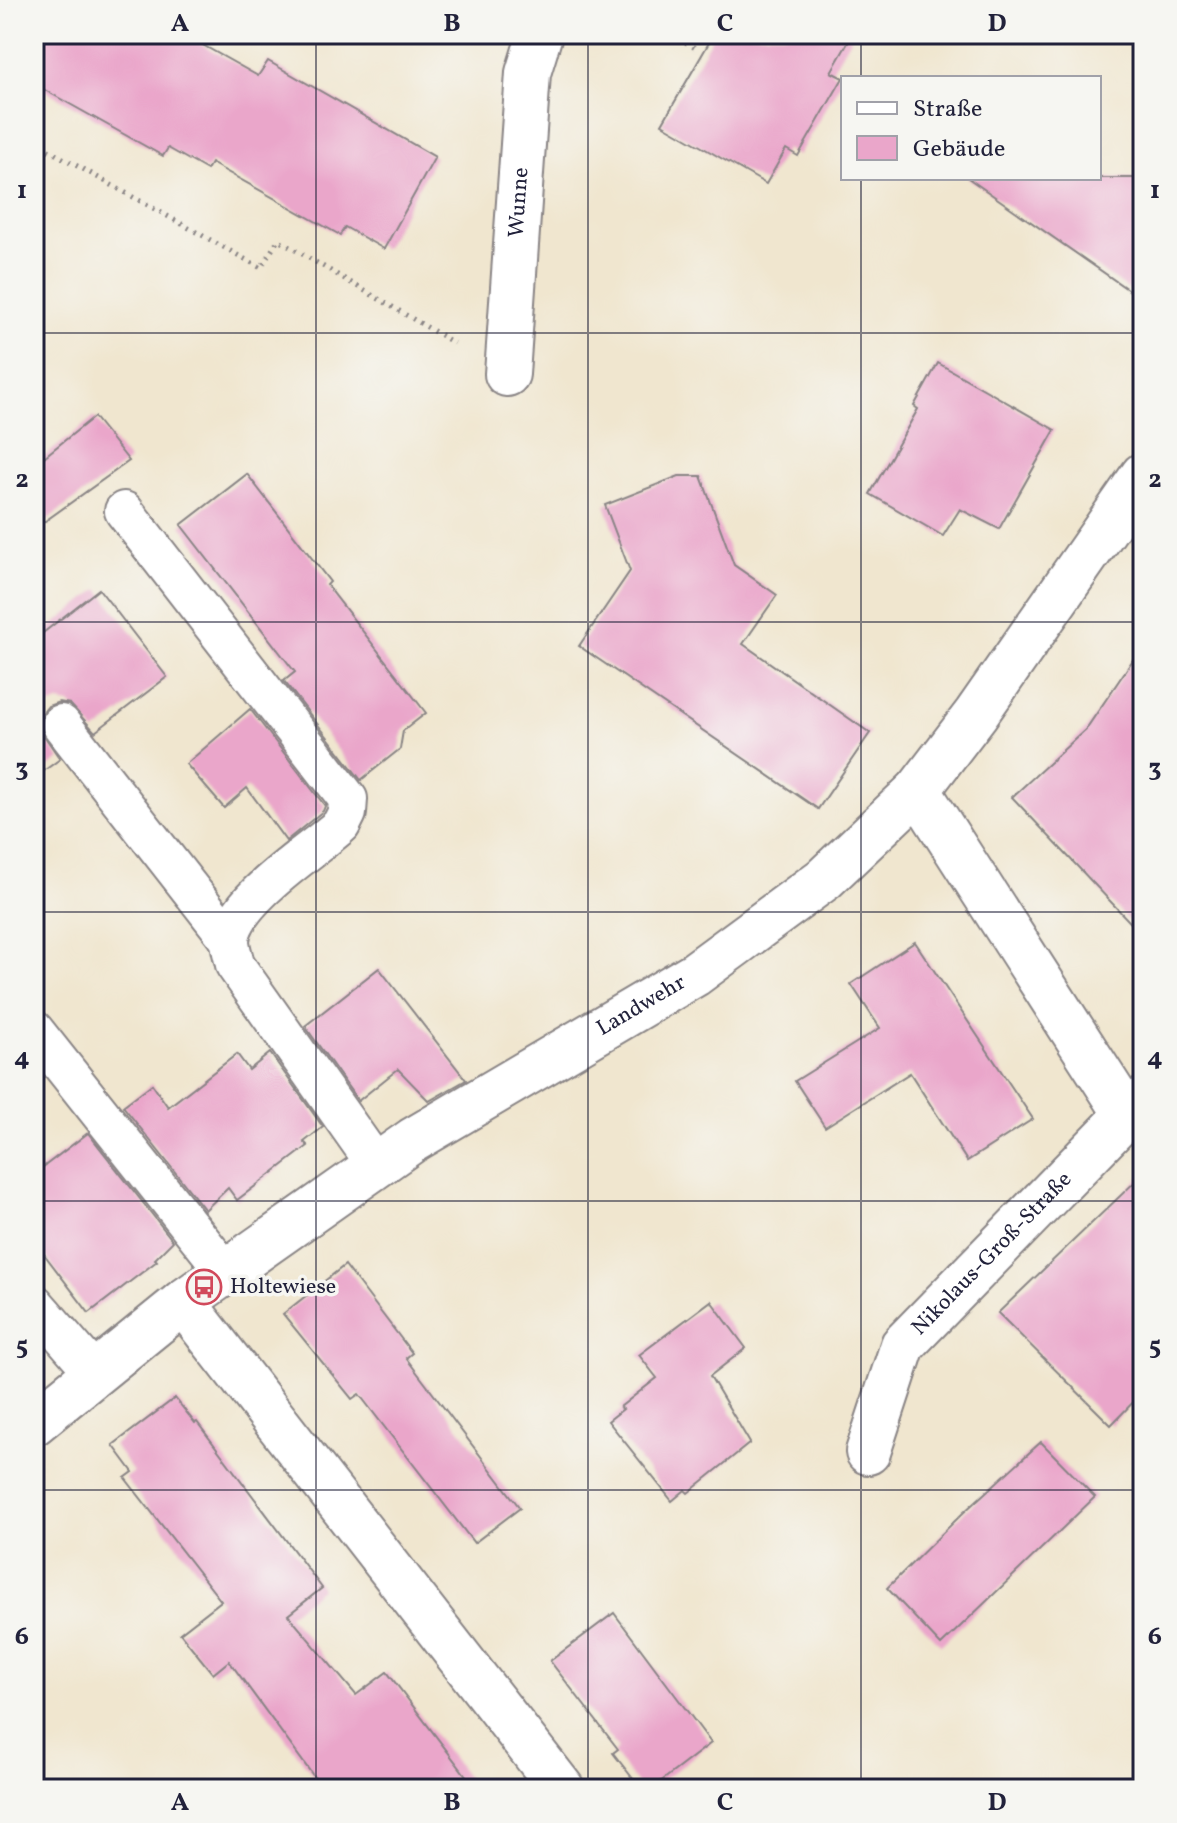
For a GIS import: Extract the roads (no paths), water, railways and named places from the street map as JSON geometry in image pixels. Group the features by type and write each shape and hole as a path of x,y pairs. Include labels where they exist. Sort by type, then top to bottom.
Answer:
{"street":[{"name":"Wunne","path":"507,374 528,73 540,34"},
{"name":"Landwehr","path":"34,1423 183,1302 413,1140 695,974 824,879 918,790 976,714 1143,475"},
{"name":"Nikolaus-Groß-Straße","path":"868,1452 903,1345 1135,1108 918,790"},
{"path":"183,1302 562,1789"}],"lane":[{"path":"124,511 348,799 347,813 341,825 271,881 242,911 230,940"},
{"path":"61,724 230,940 235,965 377,1166"},
{"path":"34,1030 226,1272"},
{"path":"34,1303 95,1373"}],"place":[{"name":"Holtewiese","path":"204,1287"}]}
